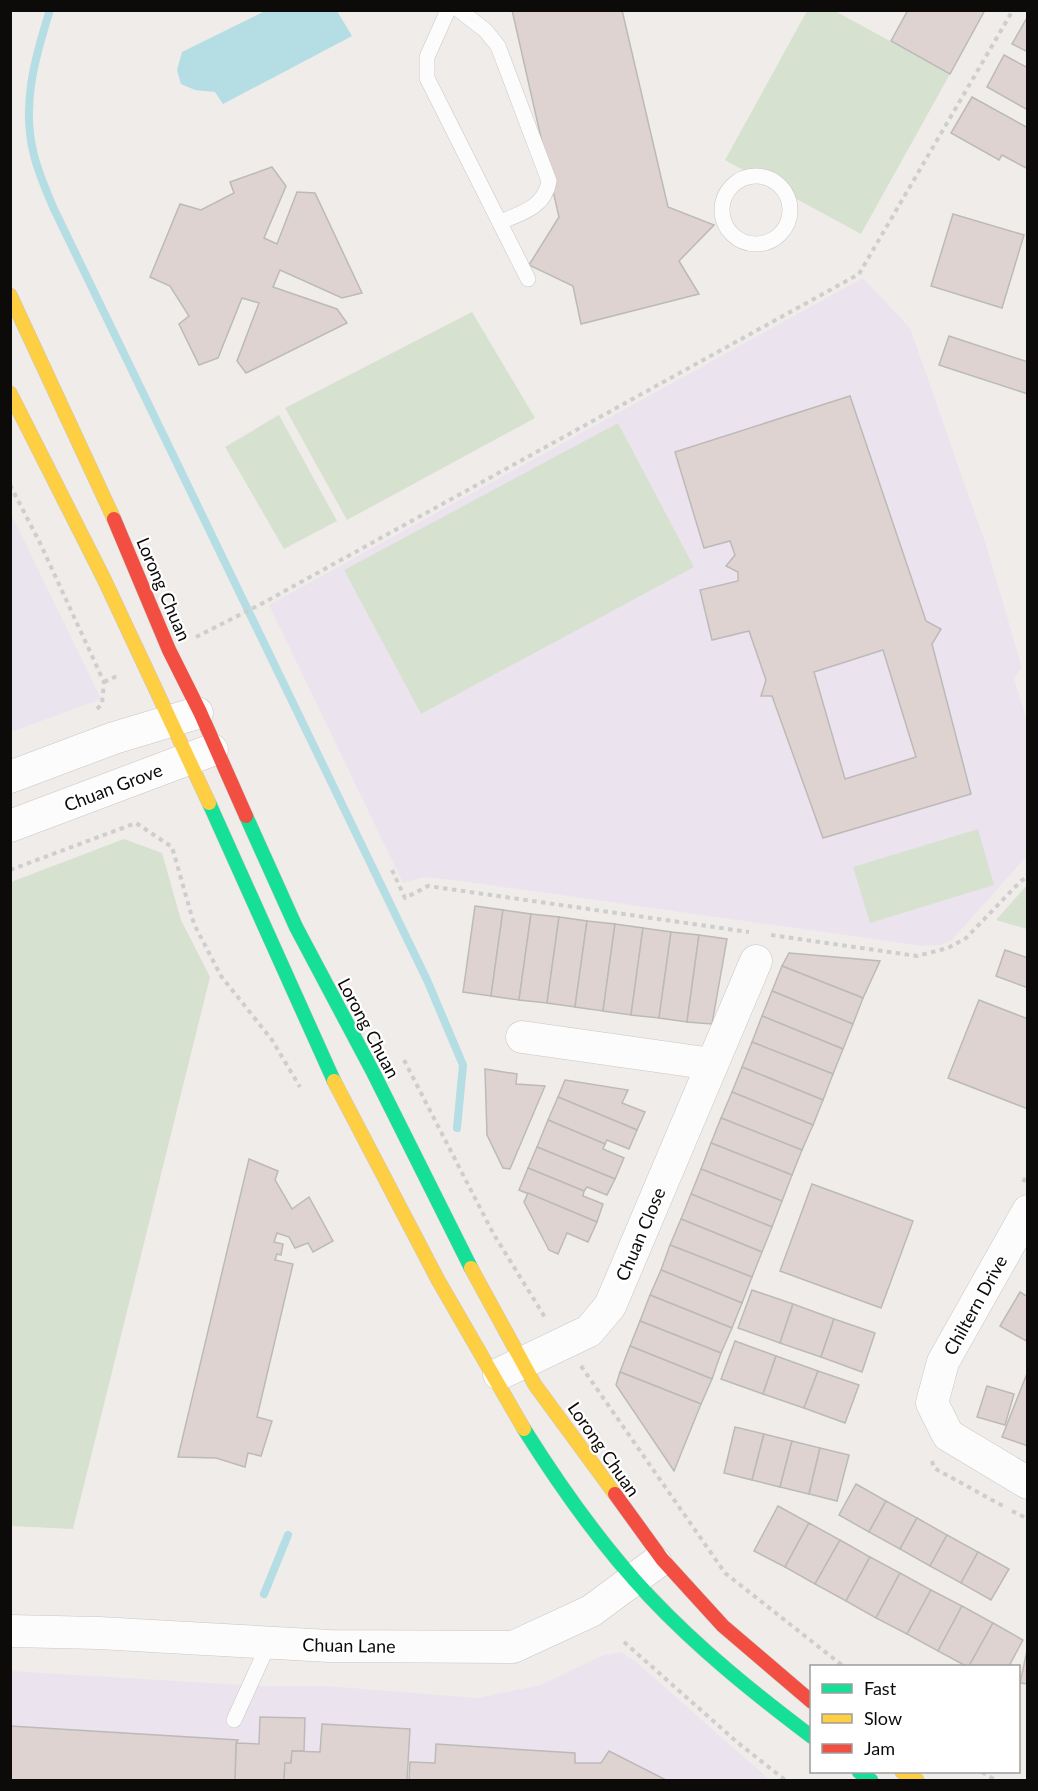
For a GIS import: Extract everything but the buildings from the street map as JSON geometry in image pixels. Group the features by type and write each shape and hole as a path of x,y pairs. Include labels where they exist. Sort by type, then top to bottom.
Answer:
{"main road":[{"name":"Lorong Chuan","path":"10,296 105,497 169,650 185,717 202,754 373,1071 459,1246 535,1385 662,1559 723,1626 810,1700"},
{"name":"Lorong Chuan","path":"10,393 185,717 337,1088 491,1378 535,1449 566,1493 604,1544 634,1579 660,1607 733,1674 810,1735"}],"street":[{"path":"10,777 114,738 185,717"},
{"name":"Chuan Grove","path":"10,826 202,754"},
{"name":"Chuan Close","path":"491,1378 589,1331 610,1306 712,1064 759,943"},
{"path":"522,1037 712,1064"},
{"name":"Chiltern Drive","path":"1028,1211 942,1362 932,1403 948,1435 1028,1483"},
{"name":"Chuan Lane","path":"10,1631 99,1633 329,1646 513,1647 591,1611 662,1559"}],"lane":[{"path":"448,10 427,57 427,78 528,279"},
{"path":"459,10 485,30 498,46 549,181 547,191 541,201 526,212 500,222"},
{"path":"752,176 765,177 777,183 785,193 790,206 788,220 783,232 772,240 759,245 746,244 735,238 726,227 722,215 723,201 729,189 739,180 752,176"},
{"path":"337,1088 373,1071"},
{"path":"356,1124 390,1107"},
{"path":"234,1720 269,1643"}],"path":[{"path":"218,626 858,274 1013,10"},
{"path":"10,485 45,553 104,682 102,704 94,712"},
{"path":"10,870 136,823 172,847 194,924 221,976 272,1040 305,1095"},
{"path":"392,870 405,898 428,886 759,943 917,956 948,948 966,938 1028,876"},
{"path":"400,1053 493,1233 549,1324 573,1354 725,1573 842,1665"},
{"path":"624,1642 737,1742 785,1780"}],"shaded area":[{"path":"863,278 910,328 986,545 1022,668 1014,678 1027,721 1027,856 951,941 940,945 923,946 461,881 423,877 403,883 269,605"},
{"path":"10,512 101,699 11,732 10,732"},
{"path":"621,1652 636,1662 770,1780 11,1780 10,1671 261,1686 326,1686 477,1698 541,1685 601,1656"}],"green space":[{"path":"807,11 835,11 950,74 861,234 725,160"},
{"path":"472,312 535,418 347,520 285,408"},
{"path":"279,415 337,521 284,549 225,447"},
{"path":"618,423 694,567 421,714 344,570"},
{"path":"978,829 994,885 870,923 853,867"},
{"path":"124,839 162,853 181,920 210,977 73,1529 11,1526 11,882"},
{"path":"1027,885 1027,929 996,920"}],"water":[{"path":"267,10 337,11 352,36 223,104 215,92 195,90 181,84 177,70 182,52"}],"waterway":[{"path":"50,10 39,46 29,100 30,137 40,174 53,207 427,980 463,1065 457,1128"},
{"path":"264,1594 288,1535"}],"traffic: fast":[{"path":"209,803 334,1081"},
{"path":"246,816 296,927 373,1072 471,1268"},
{"path":"524,1429 583,1516 615,1558 650,1597 728,1670 810,1735"},
{"path":"860,1773 871,1780"}],"traffic: slow":[{"path":"10,295 114,519"},
{"path":"10,393 104,579 209,803"},
{"path":"334,1081 438,1280 524,1429"},
{"path":"471,1268 535,1385 615,1494"},
{"path":"904,1773 917,1780"}],"traffic: jam":[{"path":"114,519 169,650 200,712 246,816"},
{"path":"615,1494 662,1559 723,1626 810,1700"}]}
